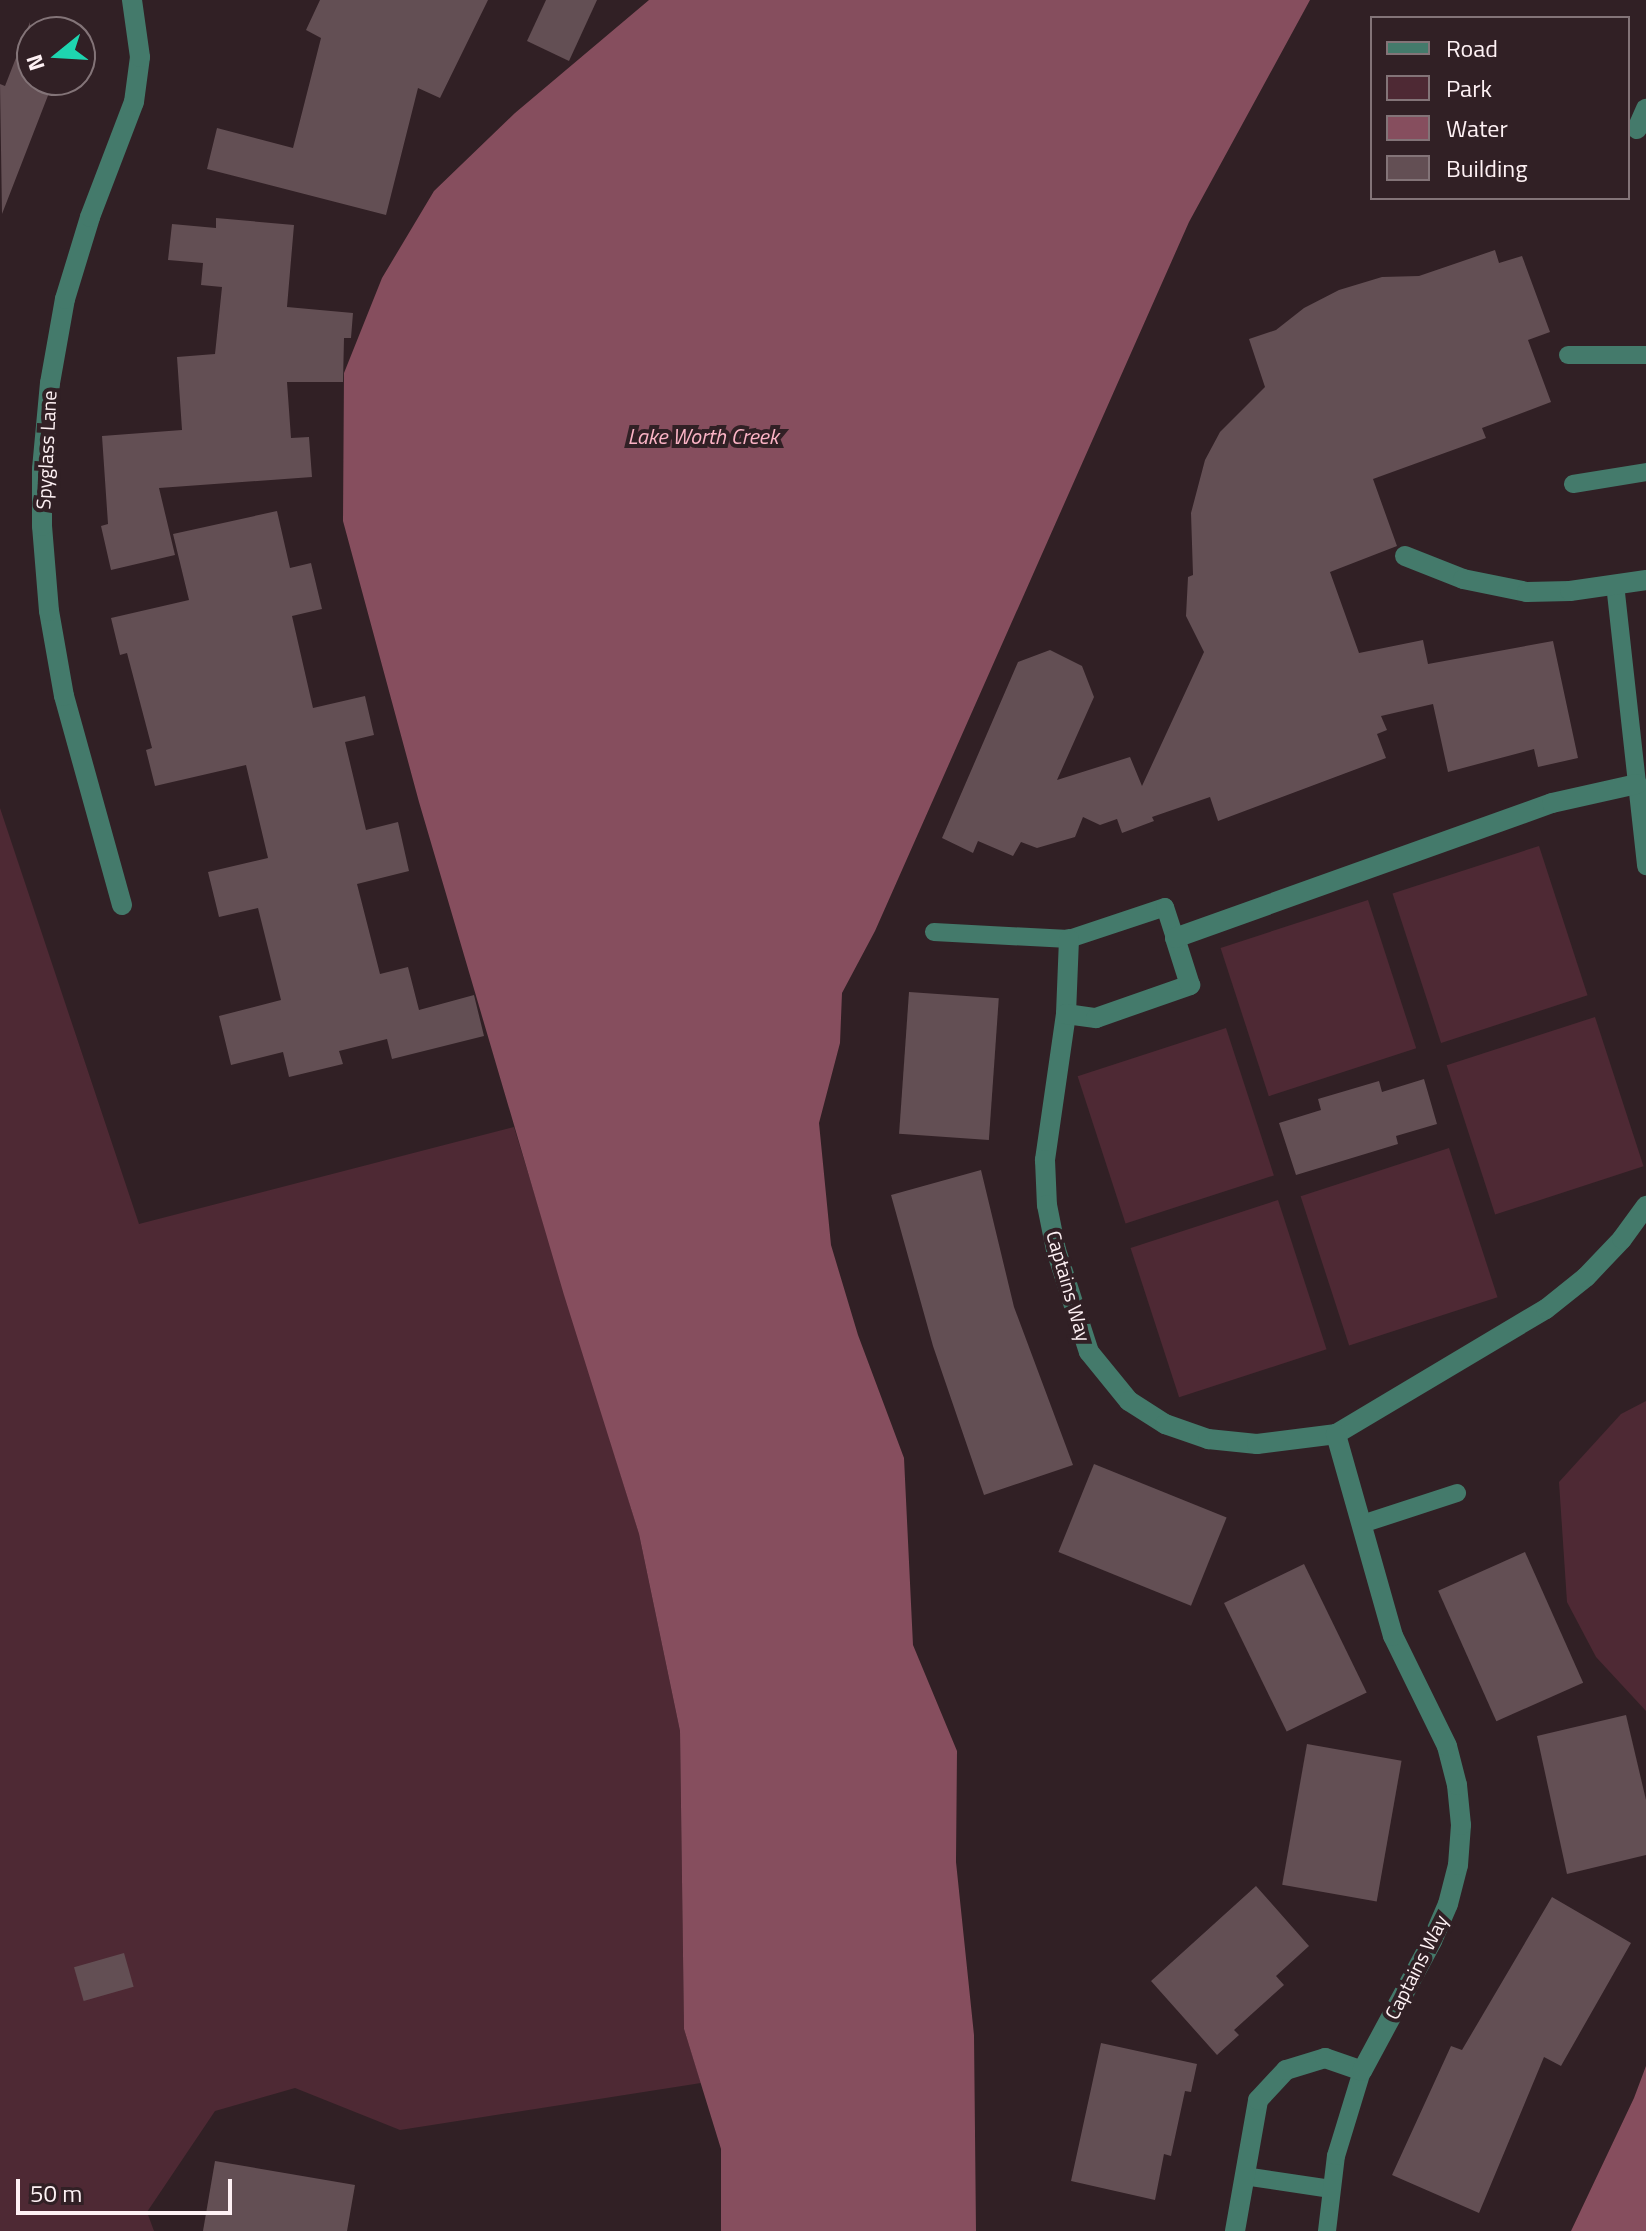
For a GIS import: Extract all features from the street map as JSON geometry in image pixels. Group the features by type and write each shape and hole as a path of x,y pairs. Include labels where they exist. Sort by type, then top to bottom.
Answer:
{"street":[{"name":"Spyglass Lane","path":"122,905 64,696 49,611 42,483 50,383 65,299 90,217 134,102 139,79 139,34 132,0"},
{"path":"1642,130 1646,109"},
{"path":"1405,556 1463,579 1520,591 1570,591 1646,580"},
{"path":"1066,1014 1096,1018 1190,985 1175,938 1552,803 1637,784"},
{"name":"Captains Way","path":"1069,939 1066,1014 1045,1160 1047,1205 1056,1250 1080,1332 1100,1370 1121,1394 1146,1414 1174,1428 1208,1439 1270,1444 1336,1434 1546,1309 1586,1277 1646,1206"},
{"name":"Captains Way","path":"1336,1434 1393,1636 1447,1746 1457,1785 1461,1825 1458,1865 1448,1904 1432,1941 1362,2071"},
{"path":"1235,2231 1258,2100 1286,2070 1325,2058 1362,2071"}],"lane":[{"path":"1568,355 1646,355"},
{"path":"1573,484 1646,472"},
{"path":"1615,584 1646,866"},
{"path":"934,932 1069,939 1165,907 1175,938"},
{"path":"1362,1524 1457,1493"},
{"path":"1327,2231 1336,2156 1362,2071"},
{"path":"1244,2176 1331,2189"}],"green space":[{"path":"0,808 139,1224 514,1127 639,1534 680,1731 684,2029 701,2083 400,2130 295,2088 215,2111 147,2212 154,2231 0,2231"},
{"path":"1539,846 1588,995 1441,1043 1393,894"},
{"path":"1368,900 1416,1048 1269,1096 1221,948"},
{"path":"1595,1017 1644,1166 1495,1215 1447,1065"},
{"path":"1226,1028 1274,1175 1126,1224 1078,1076"},
{"path":"1449,1148 1498,1297 1349,1346 1301,1196"},
{"path":"1278,1200 1327,1349 1179,1397 1131,1248"},
{"path":"1646,1401 1646,1711 1596,1657 1567,1602 1559,1482 1621,1414"}],"water":[{"name":"Lake Worth Creek","path":"649,0 1310,0 1189,222 875,931 842,993 840,1043 819,1123 831,1245 858,1335 904,1458 913,1645 957,1751 956,1862 974,2035 976,2231 721,2231 721,2149 684,2029 680,1731 639,1534 564,1295 419,802 343,521 344,373 382,278 434,191 515,113"},
{"path":"1646,2066 1646,2231 1571,2231 1634,2098"}],"building":[{"path":"320,0 488,0 440,98 418,88 386,215 207,169 217,128 293,148 321,38 306,30"},
{"path":"546,0 597,0 569,61 527,41"},
{"path":"16,58 16,96 48,96 2,214 0,84 5,86"},
{"path":"216,218 294,225 287,307 353,313 351,338 344,338 343,382 287,382 291,438 309,437 312,477 159,488 175,555 111,570 101,526 108,524 102,436 182,430 177,357 215,354 222,287 201,285 203,263 168,260 172,224 216,228"},
{"path":"1495,250 1499,263 1522,256 1550,332 1528,340 1551,402 1482,428 1486,438 1373,479 1397,546 1330,572 1359,653 1423,640 1428,664 1553,641 1578,758 1538,767 1534,749 1448,772 1433,704 1381,716 1387,730 1377,734 1386,758 1218,821 1210,797 1152,817 1154,821 1122,833 1117,819 1100,825 1083,817 1075,837 1037,848 1021,842 1013,856 978,841 973,853 942,838 1018,662 1050,650 1082,666 1094,697 1057,780 1130,757 1142,786 1204,652 1186,616 1188,577 1193,575 1191,513 1205,460 1220,432 1265,387 1249,339 1276,330 1304,308 1339,290 1382,277 1419,276"},
{"path":"277,511 290,568 311,563 322,609 292,616 313,708 365,696 374,735 345,742 366,830 398,822 409,871 357,884 380,974 408,967 419,1010 474,995 484,1036 392,1059 387,1039 339,1051 343,1064 289,1077 283,1052 231,1065 219,1016 281,1000 258,908 219,917 208,872 268,858 246,765 155,786 146,750 152,748 127,653 120,655 111,618 189,600 173,534"},
{"path":"909,992 999,998 989,1140 899,1134"},
{"path":"1424,1079 1437,1124 1396,1136 1398,1144 1296,1175 1279,1123 1321,1110 1318,1099 1379,1081 1382,1092"},
{"path":"981,1170 1014,1307 1073,1465 984,1495 933,1346 891,1195"},
{"path":"1094,1464 1227,1518 1191,1606 1058,1552"},
{"path":"1525,1552 1583,1683 1496,1721 1438,1591"},
{"path":"1304,1564 1367,1693 1287,1732 1224,1603"},
{"path":"1626,1715 1646,1800 1646,1855 1567,1874 1537,1736"},
{"path":"1307,1744 1402,1761 1377,1901 1282,1885"},
{"path":"1256,1886 1309,1946 1276,1976 1284,1985 1234,2030 1239,2035 1217,2055 1151,1981"},
{"path":"1552,1897 1631,1943 1561,2066 1544,2057 1479,2213 1392,2175 1451,2046 1462,2050"},
{"path":"124,1953 134,1987 84,2001 74,1967"},
{"path":"1101,2043 1197,2064 1191,2092 1185,2091 1171,2156 1164,2154 1155,2200 1071,2181"},
{"path":"215,2161 355,2185 347,2231 203,2231"}]}
